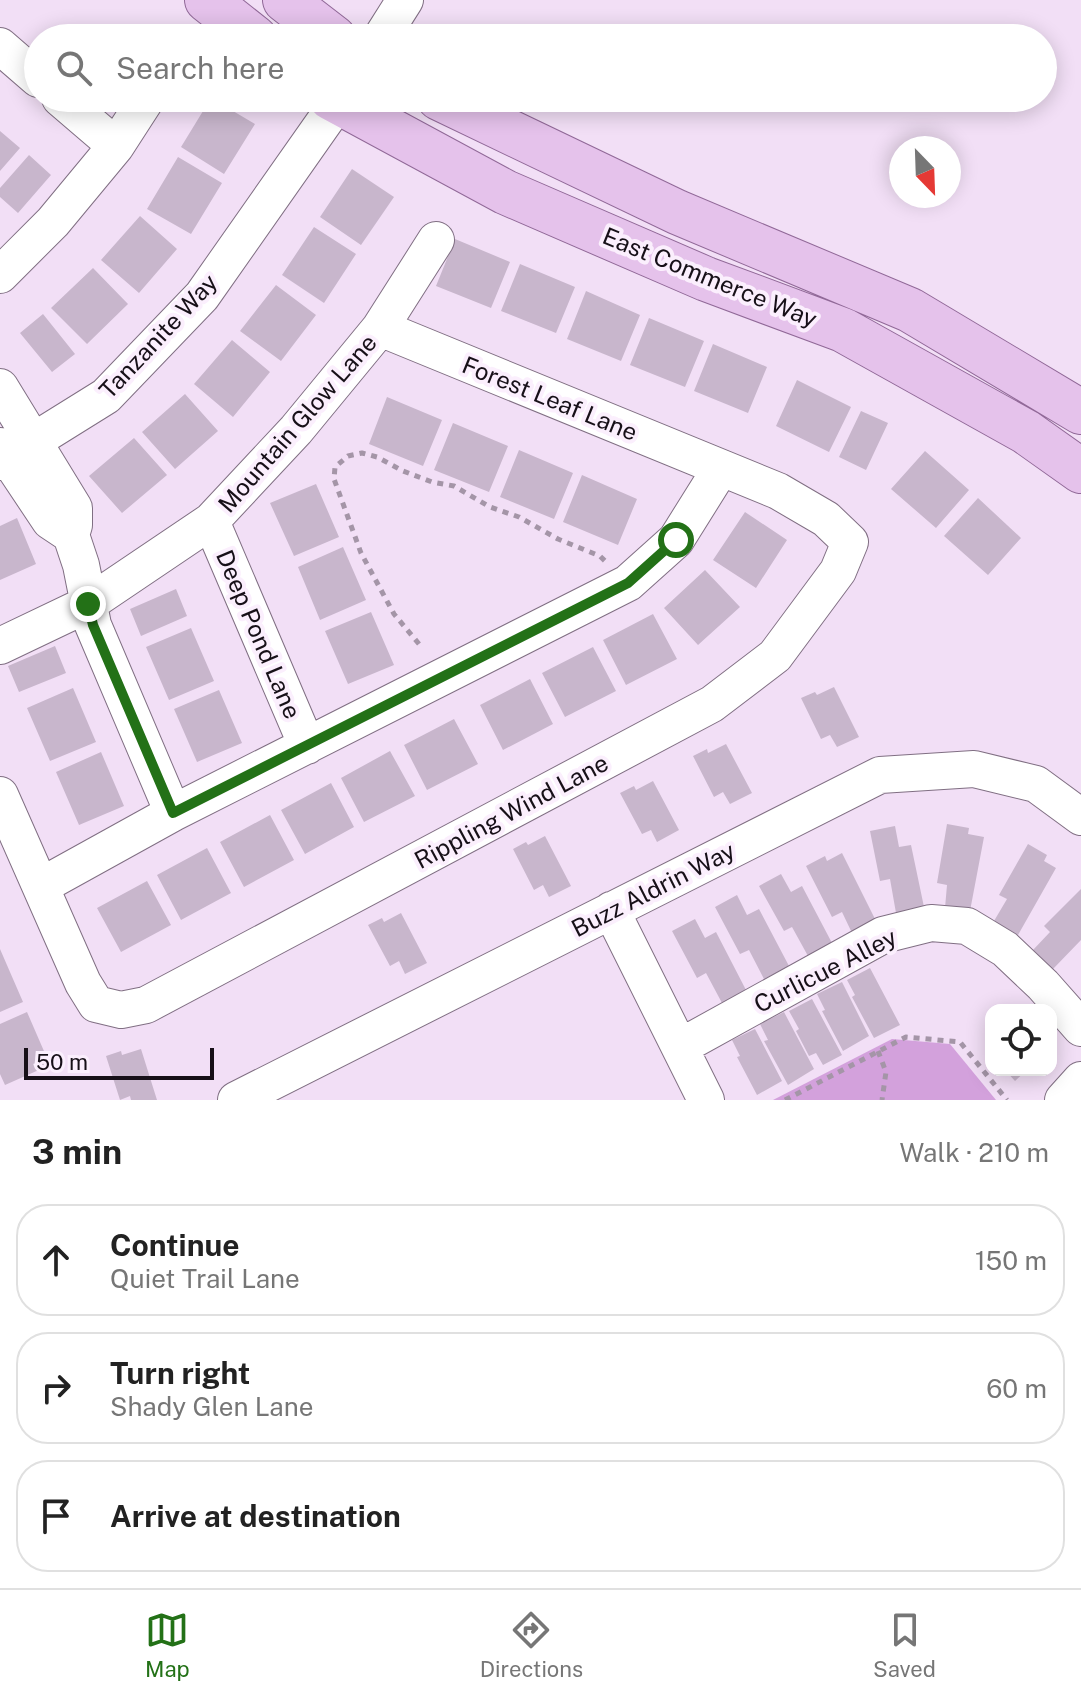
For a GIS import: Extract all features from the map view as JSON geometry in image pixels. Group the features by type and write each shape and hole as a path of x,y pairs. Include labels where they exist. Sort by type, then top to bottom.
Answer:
{"main road":[{"path":"207,0 237,24"},
{"path":"285,0 316,24"},
{"name":"East Commerce Way","path":"358,112 505,192 706,279 843,330 1026,432 1081,471"},
{"name":"East Commerce Way","path":"468,112 677,212 910,310 1081,412"}],"street":[{"path":"390,24 405,0"},
{"path":"0,46 24,67"},
{"path":"76,112 116,146"},
{"path":"0,275 53,222 116,146 138,112"},
{"name":"Tanzanite Way","path":"10,452 106,396 202,296 328,112"},
{"name":"Mountain Glow Lane","path":"0,646 88,604 211,521 296,430 380,328 436,240"},
{"name":"Forest Leaf Lane","path":"380,328 721,468"},
{"path":"0,387 10,452 50,521 71,535 98,638 173,813"},
{"path":"0,795 41,886 173,813 628,583 676,540 721,468"},
{"name":"Rippling Wind Lane","path":"41,886 83,983 96,1004 121,1010 146,1005 712,704 775,656 838,571 850,542 826,519 778,491 721,468"},
{"name":"Deep Pond Lane","path":"211,521 307,746"},
{"name":"Buzz Aldrin Way","path":"236,1100 880,775 974,769 1036,784 1081,817"},
{"path":"611,910 706,1100"},
{"name":"Curlicue Alley","path":"680,1047 883,935 931,923 967,926 1005,949 1043,985 1081,1028"},
{"path":"1063,1100 1081,1080"}],"path":[{"path":"419,644 394,614 361,553 334,479 335,467 348,456 362,453 377,457 432,482 454,486 490,507 519,517 558,539 600,556 611,566"},
{"path":"785,1100 906,1037 960,1042 1007,1100"},
{"path":"878,1051 886,1072 882,1100"}],"shaded area":[{"path":"892,1039 950,1044 996,1100 773,1100"}],"building":[{"path":"202,112 235,112 255,124 224,174 181,147"},
{"path":"0,131 20,148 0,171"},
{"path":"29,155 51,175 18,213 0,197 0,188"},
{"path":"178,157 222,183 191,234 147,209"},
{"path":"352,169 394,197 361,245 320,217"},
{"path":"140,216 177,249 139,293 101,260"},
{"path":"314,227 356,254 324,303 282,275"},
{"path":"455,239 510,262 491,308 436,286"},
{"path":"520,264 575,287 556,333 501,311"},
{"path":"93,268 128,304 87,344 51,308"},
{"path":"276,285 316,315 281,361 240,331"},
{"path":"586,291 640,315 621,361 567,339"},
{"path":"43,314 75,354 52,372 20,333"},
{"path":"649,318 704,341 685,387 630,365"},
{"path":"232,340 270,372 233,417 194,384"},
{"path":"713,344 767,367 748,413 694,391"},
{"path":"797,380 851,407 829,452 776,426"},
{"path":"185,394 218,431 175,469 142,432"},
{"path":"387,397 442,420 423,466 369,444"},
{"path":"861,411 888,423 866,470 839,457"},
{"path":"453,423 508,446 489,492 434,470"},
{"path":"134,438 167,475 122,513 89,476"},
{"path":"519,450 573,473 554,519 500,497"},
{"path":"925,451 969,490 936,528 891,489"},
{"path":"582,475 637,499 618,545 563,522"},
{"path":"316,484 339,537 294,556 270,503"},
{"path":"978,498 1021,538 988,575 944,536"},
{"path":"745,512 787,540 756,588 713,560"},
{"path":"17,518 36,564 0,580 0,526"},
{"path":"343,547 366,600 320,620 298,567"},
{"path":"705,570 740,607 698,645 664,608"},
{"path":"176,589 187,616 141,636 130,609"},
{"path":"371,612 394,665 348,684 325,631"},
{"path":"653,614 677,659 626,685 603,640"},
{"path":"191,628 214,681 169,700 146,647"},
{"path":"55,646 66,673 19,692 8,666"},
{"path":"593,647 616,691 565,717 542,673"},
{"path":"530,679 553,724 503,750 480,705"},
{"path":"834,687 859,737 837,747 830,735 821,739 801,698"},
{"path":"73,688 96,742 50,761 27,708"},
{"path":"219,690 242,743 197,762 174,709"},
{"path":"454,719 478,764 427,790 404,745"},
{"path":"726,744 752,793 730,804 723,792 714,797 693,756"},
{"path":"390,751 415,796 364,822 341,778"},
{"path":"101,752 124,806 79,825 56,772"},
{"path":"653,781 679,830 657,842 651,830 642,834 620,793 634,786 636,790"},
{"path":"331,783 354,827 305,854 281,810"},
{"path":"270,815 294,860 244,887 220,842"},
{"path":"947,824 969,828 968,834 984,837 970,911 945,908 947,885 937,883"},
{"path":"895,826 899,847 911,845 924,907 896,913 890,879 880,881 870,831"},
{"path":"545,836 571,886 549,897 543,885 534,890 513,849"},
{"path":"1028,844 1047,855 1044,861 1056,868 1018,935 994,921 1007,899 999,895"},
{"path":"207,848 231,893 181,920 157,875"},
{"path":"842,853 876,921 852,933 842,912 832,917 806,866 825,856 827,861"},
{"path":"781,874 791,892 802,886 832,943 808,956 792,927 784,931 759,886"},
{"path":"147,881 171,925 121,952 97,908"},
{"path":"1081,889 1081,940 1053,969 1033,950 1050,932 1044,926"},
{"path":"737,895 747,915 759,909 789,966 764,979 749,950 740,954 715,907"},
{"path":"401,913 427,963 405,974 399,961 390,966 368,925 382,918 384,922"},
{"path":"695,919 705,938 716,932 746,990 722,1003 706,973 697,978 672,931"},
{"path":"0,949 23,1002 0,1012"},
{"path":"870,968 900,1025 874,1038 852,997 855,995 847,980"},
{"path":"842,982 869,1036 843,1051 822,1011 825,1010 817,994"},
{"path":"812,999 842,1055 823,1065 816,1053 809,1056 789,1011"},
{"path":"27,1012 50,1065 5,1085 0,1074 0,1024"},
{"path":"784,1012 814,1069 788,1085 764,1041 768,1040 760,1024"},
{"path":"755,1029 782,1081 757,1095 737,1057 740,1056 732,1040"},
{"path":"141,1049 157,1100 131,1100 130,1096 120,1100 106,1056"}],"route":[{"path":"88,604 93,625 118,687 173,813 628,583 676,540"}]}
